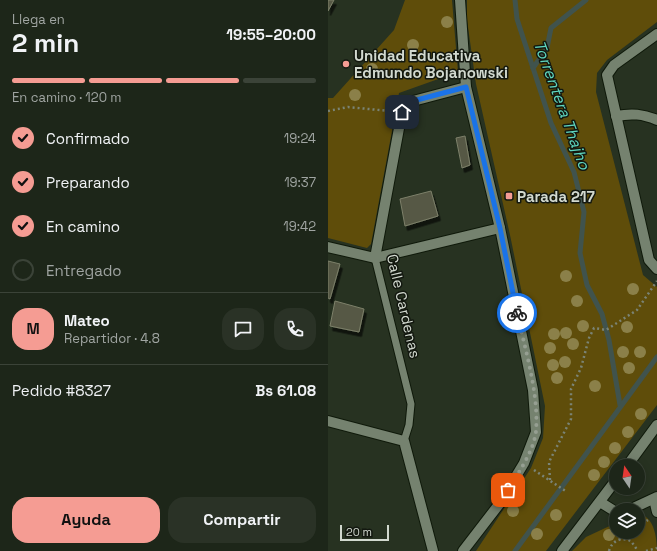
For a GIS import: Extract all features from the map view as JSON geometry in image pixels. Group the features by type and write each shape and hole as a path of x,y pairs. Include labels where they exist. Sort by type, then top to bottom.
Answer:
{"street":[{"path":"460,0 466,87 500,228 534,397 536,432 524,463 500,503 463,551"},
{"path":"657,34 614,65 607,75 649,260 657,269"},
{"path":"402,112 406,105 413,101 466,87"},
{"name":"Calle Cardenas","path":"374,258 402,112"},
{"path":"616,116 645,114 657,120"},
{"path":"328,246 374,258 500,228"},
{"path":"328,421 404,441 433,551"},
{"path":"632,459 657,425"},
{"path":"562,551 609,490"},
{"path":"644,503 655,498 657,512"},
{"path":"600,502 609,508"}],"lane":[{"name":"Calle Cardenas","path":"374,258 411,404 409,425 404,441"}],"path":[{"path":"328,111 348,107 402,112"},
{"path":"550,480 549,462 571,419 570,389 581,368 589,338 594,328 606,330 637,310 657,280"},
{"path":"524,463 567,492"},
{"path":"609,551 613,543 622,539 631,541 635,544 638,551"},
{"path":"646,551 657,548"}],"shaded area":[{"path":"405,0 452,0 458,72 399,93 371,244 367,248 328,238 328,98 333,98 394,30"},
{"path":"467,0 657,0 657,22 607,60 597,73 596,92 643,275 657,287 657,405 616,459 609,459 609,468 546,551 476,551 531,468 543,438 545,406 510,235 476,84 467,20"},
{"path":"645,516 648,518 654,528 657,551 572,551 586,537 609,526 609,539 645,539"}],"building":[{"path":"328,0 334,0 328,11"},
{"path":"465,136 470,165 462,168 456,138"},
{"path":"431,191 438,216 405,226 400,199"},
{"path":"328,261 340,264 330,299 328,298"},
{"path":"335,301 364,309 359,332 330,326"}],"waterway":[{"name":"Torrentera Thajho","path":"515,0 517,19 551,123 574,172 584,212 580,253 587,285 602,314 609,340 620,405"},
{"path":"533,68 547,48 551,28 586,0"},
{"path":"515,551 657,357"}],"way so far":[{"path":"508,490 524,463 536,432 533,390 517,313"}],"place":[{"name":"Unidad Educativa Edmundo Bojanowski","path":"346,64"},
{"name":"Parada 217","path":"509,196"}],"route":[{"path":"402,112 406,105 413,101 466,87 500,228 517,313"}]}
